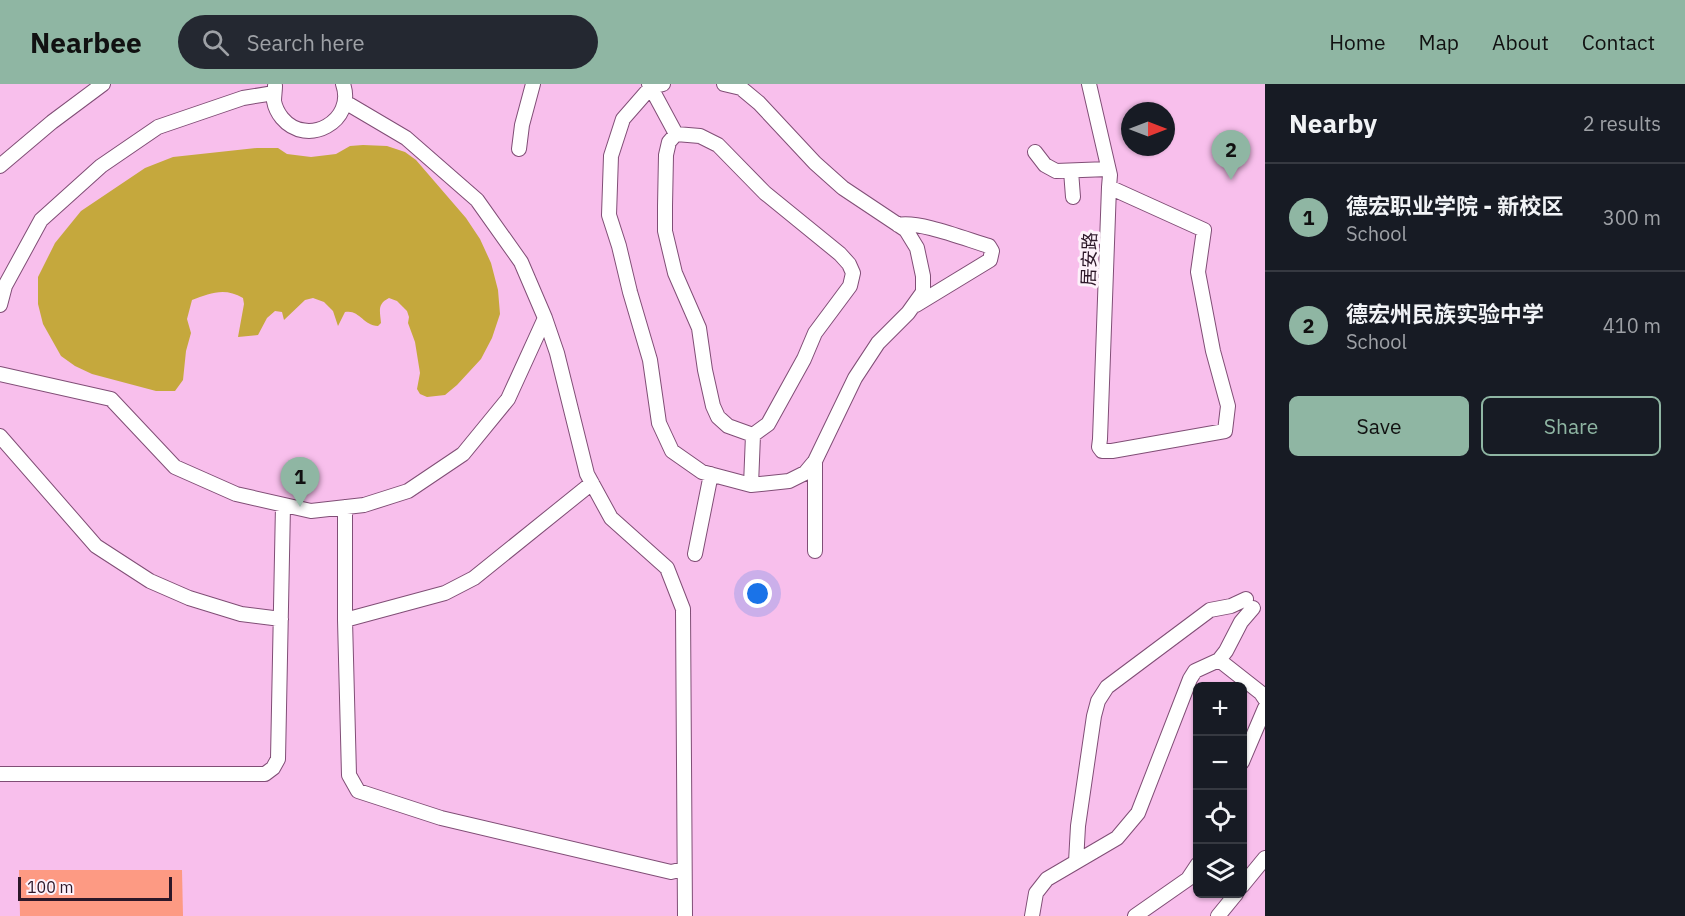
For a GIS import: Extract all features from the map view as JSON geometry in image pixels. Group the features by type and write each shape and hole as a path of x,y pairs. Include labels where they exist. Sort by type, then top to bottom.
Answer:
{"street":[{"path":"0,166 102,84"},
{"path":"0,305 5,286 41,220 101,166 158,127 275,89 274,101 278,113 286,123 297,129 310,131 323,129 332,124 340,115 345,102 343,84"},
{"path":"519,149 522,125 533,84"},
{"path":"676,134 654,85 623,119 611,156 609,215 650,360 660,423 672,451 702,472 751,485 789,481 805,473 815,461 855,378 878,343 912,308 923,292 923,276 917,248 906,230 843,188 815,163 759,103 741,88 724,84"},
{"name":"居安路","path":"1089,84 1108,169 1109,187 1099,447 1102,451 1112,452 1225,431 1228,406 1213,351 1198,272 1203,230 1109,187"},
{"path":"345,102 406,138 477,200 521,262 557,353 587,474 610,518 667,568 683,609 685,916"},
{"path":"676,134 700,136 718,145 765,193 840,254 853,273 850,286 814,333 804,359 768,424 753,435"},
{"path":"676,134 669,142 666,155 665,206 665,231 675,273 699,328 705,369 713,406 718,417 728,426 753,435"},
{"path":"1035,152 1045,165 1056,171 1108,169"},
{"path":"1071,171 1073,197"},
{"path":"898,225 904,223 919,225 989,246 992,251 990,260 912,308"},
{"path":"0,374 111,399 175,467 236,494 310,511 364,505 408,491 463,454 508,399 545,318"},
{"path":"751,485 753,435"},
{"path":"0,436 96,546 150,581 189,598 241,614 281,619"},
{"path":"814,551 815,461"},
{"path":"695,554 711,474"},
{"path":"345,620 445,593 474,578 592,483"},
{"path":"0,774 264,774 273,768 278,759 283,505"},
{"path":"345,507 349,775 358,791 441,818 671,873 684,869"},
{"path":"1032,916 1036,892 1047,879 1117,838 1138,813 1190,680 1195,671 1219,660 1226,651 1249,603 1210,610 1107,687 1098,701 1094,716 1078,826 1076,862"},
{"path":"1219,660 1261,693 1265,699"},
{"path":"1247,750 1265,708"},
{"path":"1247,880 1265,858"},
{"path":"1135,916 1188,879 1193,871"},
{"path":"1218,916 1233,898"}],"shaded area":[{"path":"350,146 387,146 405,152 416,160 466,218 480,239 491,263 498,290 500,314 492,338 481,359 445,395 427,397 420,394 417,389 420,373 415,342 408,323 409,317 407,311 397,301 389,298 381,305 381,323 378,326 368,323 354,313 345,312 338,326 333,311 324,302 313,298 305,300 284,320 282,312 275,311 267,318 258,335 238,337 243,298 224,292 211,293 192,300 187,319 191,333 186,351 183,380 175,391 156,391 92,374 61,356 43,324 38,304 38,277 55,243 81,211 145,168 173,157 278,148 287,154 311,157 336,154"},
{"path":"19,870 182,870 183,916 20,916"}],"place":[{"name":"德宏州民族实验中学","path":"1231,180"},
{"name":"德宏职业学院 - 新校区","path":"300,507"}]}
